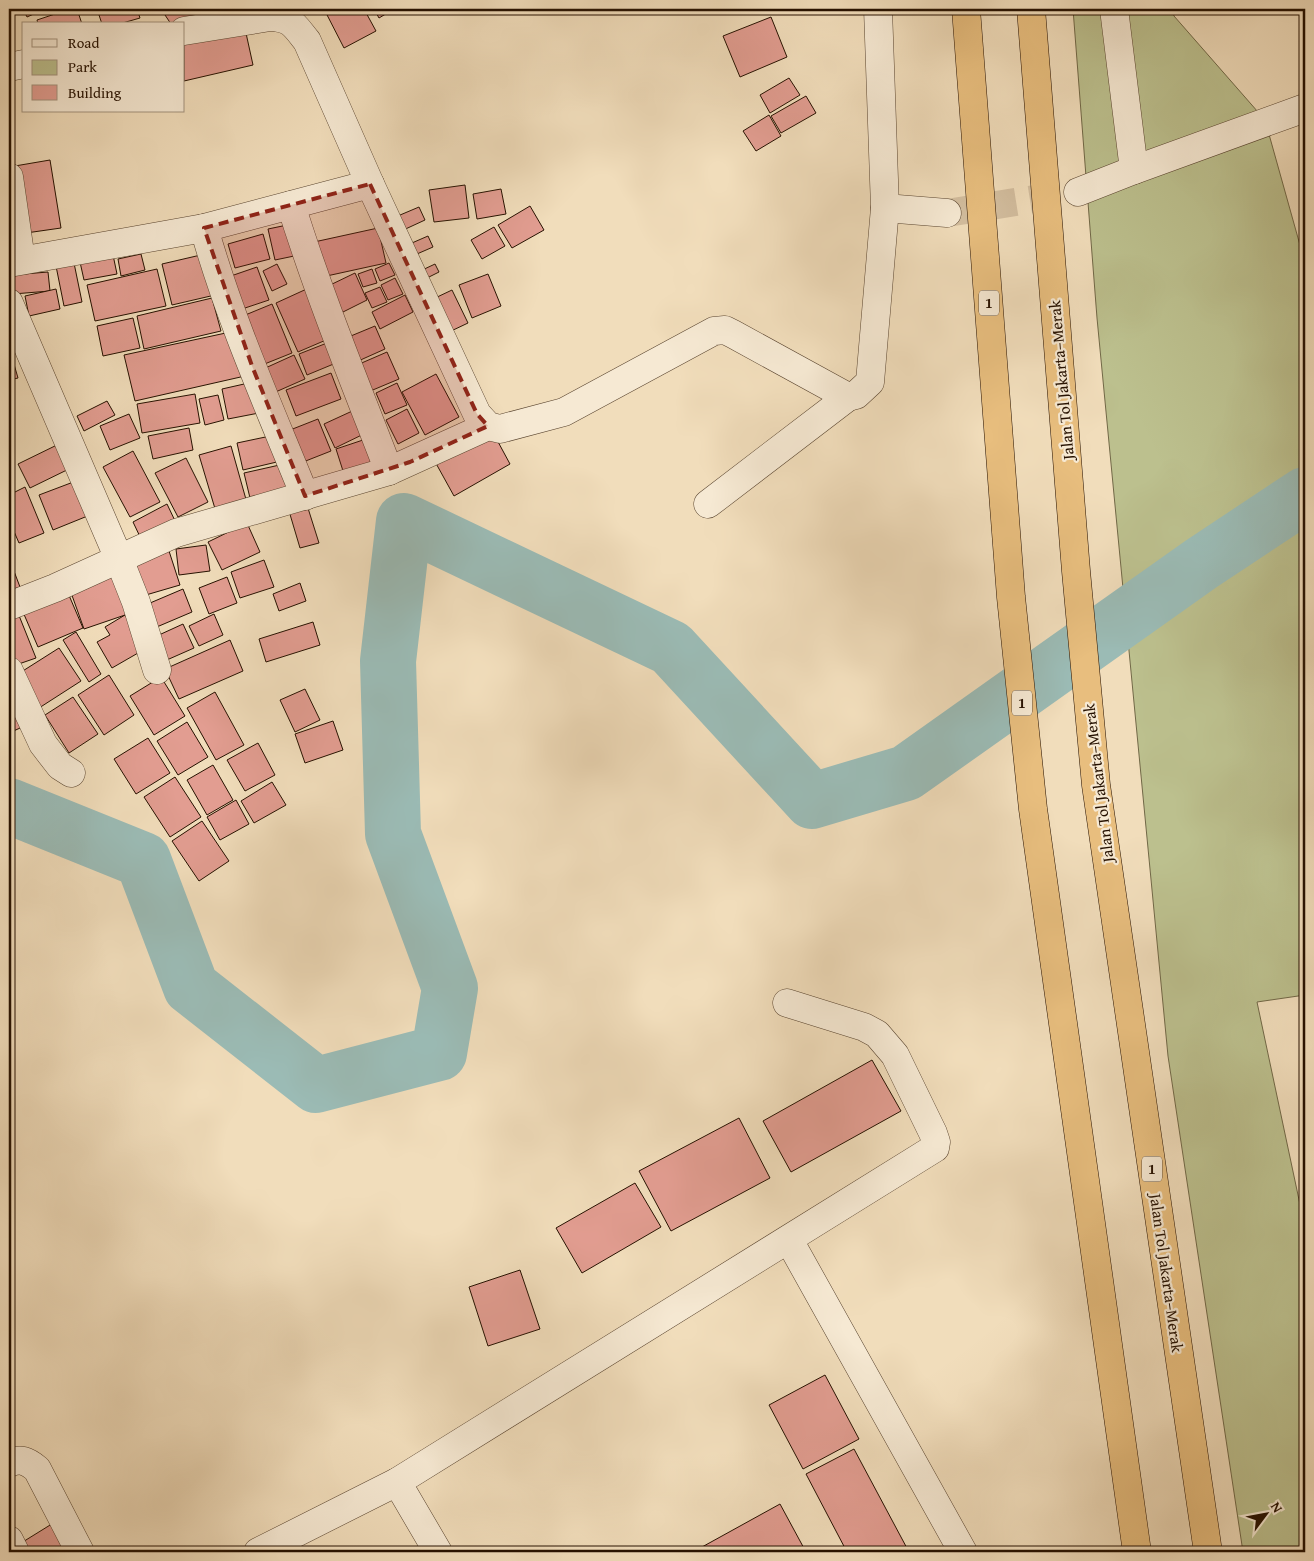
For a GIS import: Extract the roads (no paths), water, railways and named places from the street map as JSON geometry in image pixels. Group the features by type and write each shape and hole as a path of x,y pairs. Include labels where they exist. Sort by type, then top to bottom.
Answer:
{"highway":[{"name":"1","path":"966,9 1011,597 1033,809 1137,1552"},
{"name":"Jalan Tol Jakarta–Merak","path":"1031,9 1076,570 1096,785 1208,1552"}],"street":[{"path":"708,504 848,397 856,395 870,382 885,208 878,9"},
{"path":"1114,9 1134,170"},
{"path":"185,31 270,17 284,17 307,40 370,184 477,414 488,426 500,429 564,412 714,331 725,330 848,397"},
{"path":"1078,192 1305,108"},
{"path":"9,177 15,261 204,228 370,184"},
{"path":"291,205 334,329 389,471"},
{"path":"885,208 947,213"},
{"path":"204,228 215,266 252,366 305,496"},
{"path":"9,303 119,559 136,602 157,670"},
{"path":"9,606 176,533 389,471 488,426"},
{"path":"9,671 43,744 60,766 71,773"},
{"path":"258,1552 397,1482 935,1148 936,1142 933,1133 895,1055 877,1034 787,1003"},
{"path":"789,1240 963,1552"},
{"path":"9,1463 20,1460 29,1462 37,1469 80,1552"},
{"path":"397,1482 438,1552"},
{"path":"9,1540 15,1552"}],"waterway":[{"path":"9,806 143,860 191,987 316,1085 439,1053 450,988 393,834 388,661 404,521 671,648 812,801 906,773 1201,564 1305,495"}],"tunnel":[{"path":"947,213 1078,192"}]}
